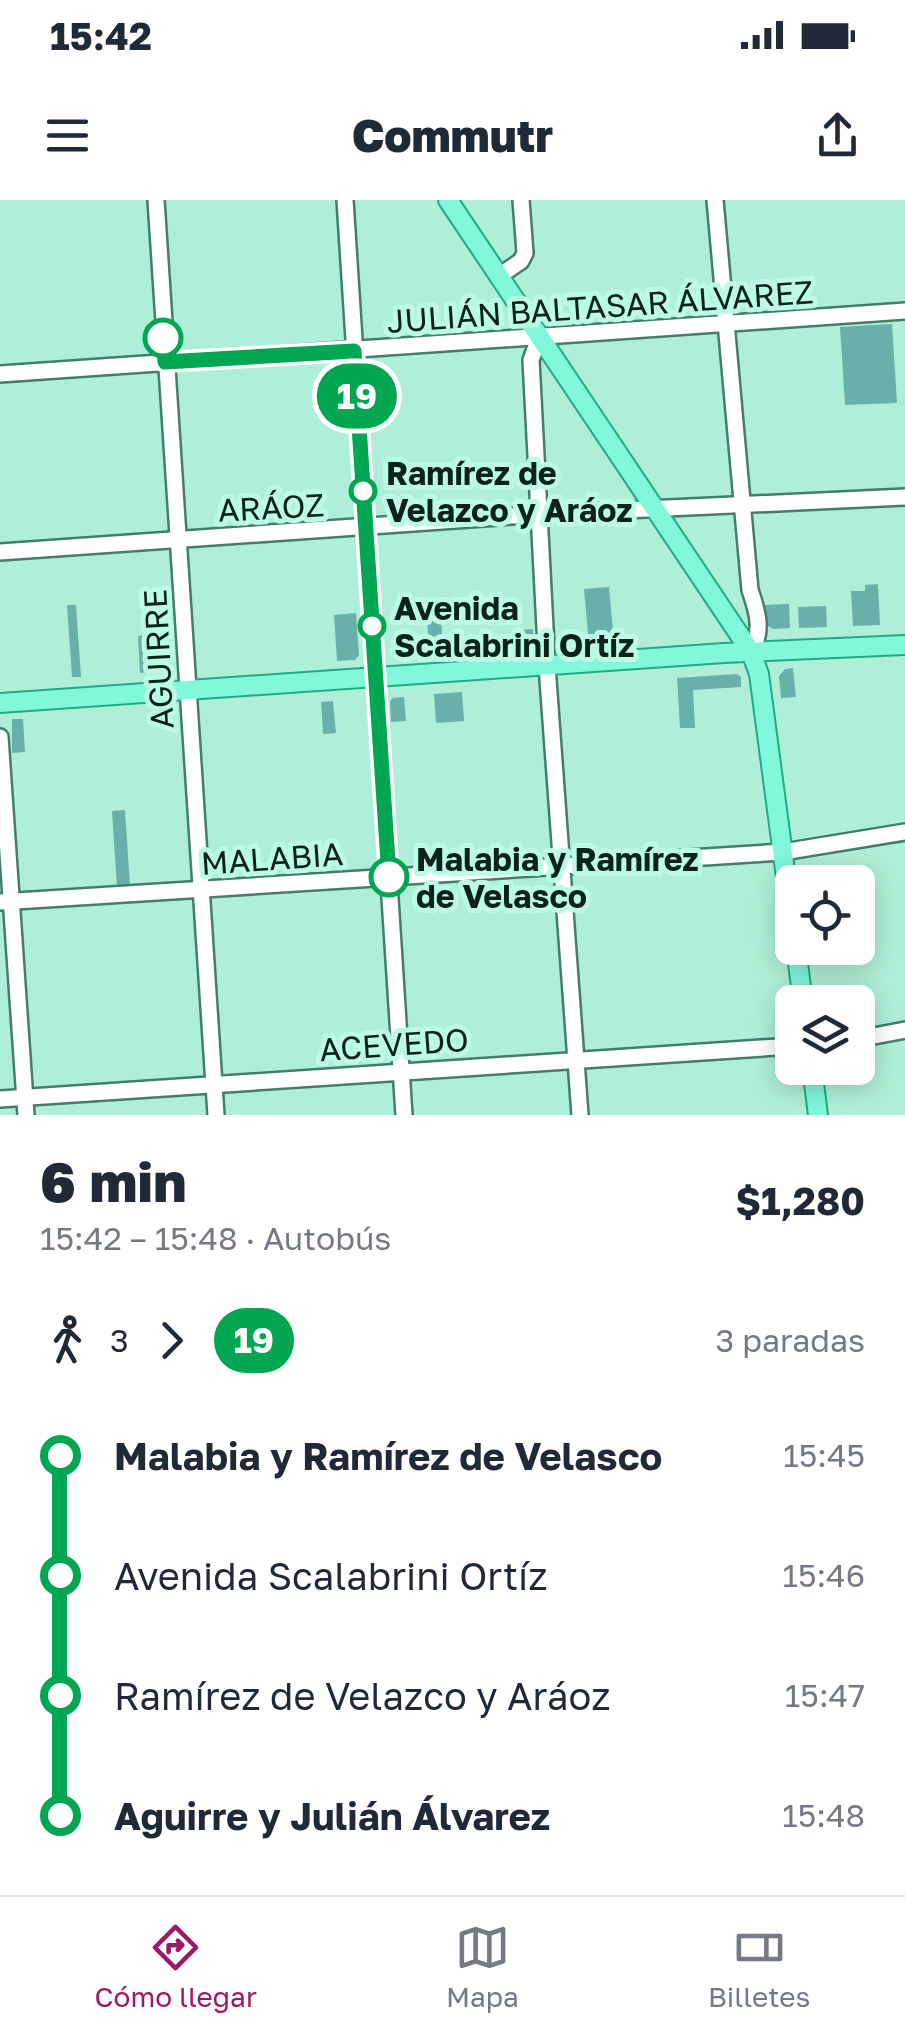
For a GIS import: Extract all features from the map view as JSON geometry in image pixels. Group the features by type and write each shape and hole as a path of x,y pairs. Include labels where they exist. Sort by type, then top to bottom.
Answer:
{"main road":[{"path":"448,200 751,652 759,674 785,865"},
{"path":"0,703 905,645"},
{"path":"814,1085 818,1115"}],"street":[{"name":"AGUIRRE","path":"156,200 216,1115"},
{"path":"345,200 404,1115"},
{"path":"498,276 525,253 521,200"},
{"path":"715,200 750,590 760,638 751,652"},
{"name":"JULIÁN BALTASAR ÁLVAREZ","path":"0,374 905,312"},
{"path":"539,338 531,360 580,1115"},
{"name":"ARÁOZ","path":"0,552 540,514 905,496"},
{"path":"0,736 6,902 26,1115"},
{"name":"MALABIA","path":"6,902 784,852 905,832"},
{"path":"875,1036 905,1030"},
{"name":"ACEVEDO","path":"0,1099 775,1047"}],"building":[{"path":"892,324 897,403 845,405 840,327"},
{"path":"878,584 880,625 853,626 851,591 865,591 865,585"},
{"path":"609,587 614,642 589,644 584,589"},
{"path":"789,604 790,628 773,629 765,624 764,605"},
{"path":"67,605 76,605 81,677 72,677"},
{"path":"826,606 827,627 799,628 798,607"},
{"path":"356,613 359,655 355,660 337,661 334,615"},
{"path":"427,615 441,615 443,651 429,652"},
{"path":"533,629 534,644 518,648 517,630"},
{"path":"170,631 172,664 167,671 140,673 138,636"},
{"path":"793,668 796,697 781,698 779,676 785,669"},
{"path":"737,674 741,687 693,690 695,728 680,728 677,678"},
{"path":"462,692 464,721 436,723 434,694"},
{"path":"404,697 406,721 391,722 390,701"},
{"path":"333,701 336,733 323,734 321,702"},
{"path":"12,719 23,719 25,752 12,753"},
{"path":"125,810 130,886 117,887 112,811"}],"bus line":[{"name":"19","path":"163,338 165,362 354,351 389,877"}],"place":[{"name":"Ramírez de Velazco y Aráoz","path":"363,491"},
{"name":"Avenida Scalabrini Ortíz","path":"372,626"},
{"name":"Malabia y Ramírez de Velasco","path":"389,877"}]}
